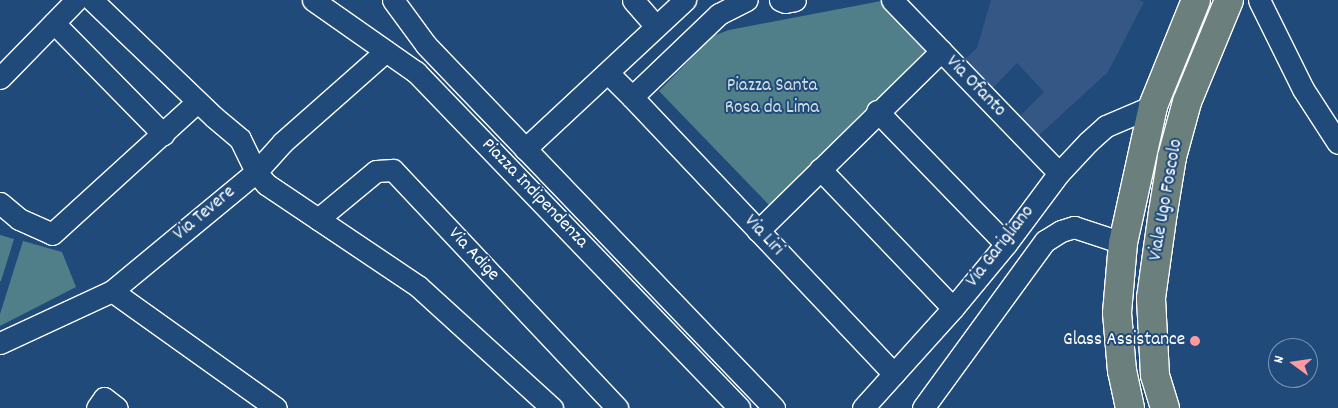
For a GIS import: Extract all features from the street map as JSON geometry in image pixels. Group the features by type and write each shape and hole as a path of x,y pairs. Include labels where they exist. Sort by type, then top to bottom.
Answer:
{"main road":[{"name":"Viale Ugo Foscolo","path":"1130,408 1122,372 1117,313 1123,243 1153,106 1196,0"},
{"name":"Viale Ugo Foscolo","path":"1165,408 1155,375 1151,298 1162,212 1172,158 1187,102 1213,34 1229,0"}],"street":[{"path":"0,78 76,0"},
{"path":"92,0 198,102 240,139 256,172 266,184 419,287 552,408"},
{"name":"Piazza Indipendenza","path":"313,0 416,72 739,408"},
{"name":"Piazza Indipendenza","path":"393,0 426,45 774,408"},
{"path":"633,0 656,26"},
{"path":"525,149 685,0"},
{"path":"632,97 719,14 747,0"},
{"path":"780,0 795,0"},
{"name":"Via Ofanto","path":"892,0 1059,173"},
{"path":"1259,0 1303,89 1338,143"},
{"path":"54,23 163,134"},
{"name":"Via Tevere","path":"0,343 112,291 256,172 283,142 386,51"},
{"path":"758,230 941,51"},
{"name":"Via Liri","path":"608,73 894,374"},
{"path":"0,202 19,219 52,234 198,102"},
{"name":"Via Garigliano","path":"863,408 953,308 1006,244 1059,173 1106,126 1153,106"},
{"path":"877,112 1006,244"},
{"name":"Via Adige","path":"318,219 376,171 393,170 617,408"},
{"path":"820,170 953,308"},
{"name":"Via Garigliano","path":"923,408 1045,242 1061,231 1074,227 1123,243"},
{"path":"112,291 276,408"},
{"path":"97,408 104,398 117,408"}],"shaded area":[{"path":"991,0 1139,0 1144,2 1108,72 1037,137 1018,118 1044,92 1017,63 991,90 963,61 977,48"}],"green space":[{"name":"Piazza Santa Rosa da Lima","path":"881,1 929,51 769,205 659,91 713,36 729,30"},
{"path":"0,235 14,239 1,281 0,281"},
{"path":"23,241 62,252 76,287 0,326 0,314"}],"place":[{"name":"Glass Assistance","path":"1195,341"}]}
